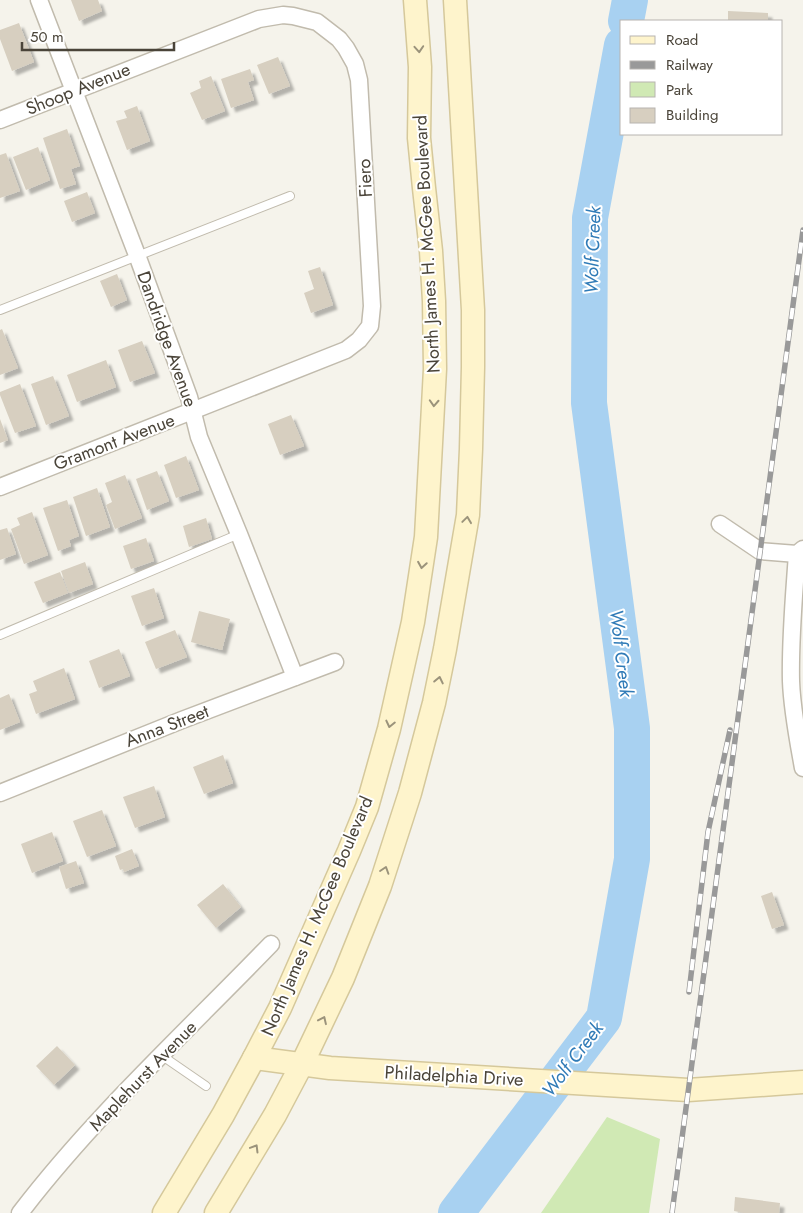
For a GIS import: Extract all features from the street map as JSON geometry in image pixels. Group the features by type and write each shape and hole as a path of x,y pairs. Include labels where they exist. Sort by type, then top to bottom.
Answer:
{"main road":[{"name":"North James H. McGee Boulevard","path":"164,1213 223,1115 280,1008 349,851 367,807 391,720 413,622 426,537 435,369 431,251 419,138 420,67 415,0"},
{"path":"216,1213 275,1115 302,1064 342,978 376,895 410,793 438,685 468,515 472,440 473,310 455,0"},
{"name":"Philadelphia Drive","path":"254,1058 330,1068 688,1090 803,1082"}],"street":[{"name":"Dandridge Avenue","path":"39,0 137,255 189,397 199,437 295,677"},
{"name":"Shoop Avenue","path":"0,120 259,19 283,15 293,16 317,22 326,29"},
{"name":"Fiero","path":"326,29 339,39 346,48 355,64 359,80 372,306 370,326 363,336"},
{"name":"Gramont Avenue","path":"0,487 346,350 363,336"},
{"path":"720,524 760,551 800,552 791,638 791,682 796,731 803,768"},
{"name":"Anna Street","path":"0,793 182,720 335,662"},
{"name":"Maplehurst Avenue","path":"20,1213 96,1122 272,944"}],"lane":[{"path":"0,310 290,196"},
{"path":"0,635 239,534"},
{"path":"161,1055 206,1086"}],"green space":[{"path":"607,1117 660,1139 649,1213 541,1213"}],"building":[{"path":"71,0 98,0 102,11 79,21"},
{"path":"728,11 768,13 768,20 728,20"},
{"path":"19,23 34,62 12,71 0,39 0,30"},
{"path":"278,57 290,86 269,94 257,65"},
{"path":"250,69 254,80 248,82 254,100 231,108 221,79"},
{"path":"211,76 225,111 202,120 190,93 201,88 199,81"},
{"path":"137,106 150,141 127,150 116,121 127,118 124,111"},
{"path":"67,129 80,166 71,169 76,184 60,189 43,138"},
{"path":"38,147 50,180 26,190 13,157"},
{"path":"6,153 20,191 0,198 0,155"},
{"path":"87,192 95,213 72,222 64,201"},
{"path":"320,267 333,305 311,313 304,293 314,289 308,271"},
{"path":"117,274 127,300 111,307 100,281"},
{"path":"2,329 18,368 0,375 0,330"},
{"path":"142,341 155,373 130,382 118,350"},
{"path":"106,360 116,387 77,402 67,375"},
{"path":"53,376 69,416 46,425 31,384"},
{"path":"20,384 36,426 15,433 0,392"},
{"path":"291,415 304,446 280,455 268,424"},
{"path":"0,419 8,440 0,443"},
{"path":"186,456 199,490 176,498 164,465"},
{"path":"157,471 169,501 147,510 136,479"},
{"path":"125,475 142,518 115,529 106,505 112,502 105,483"},
{"path":"97,488 110,527 86,536 73,497"},
{"path":"67,500 79,536 69,540 71,546 58,551 43,508"},
{"path":"32,512 48,555 24,564 11,529 20,525 17,518"},
{"path":"206,518 212,539 189,547 183,526"},
{"path":"7,528 16,554 0,560 0,530"},
{"path":"146,538 154,561 131,569 123,546"},
{"path":"85,562 93,584 69,593 61,571"},
{"path":"60,572 68,593 43,603 34,582"},
{"path":"154,588 164,618 142,626 131,596"},
{"path":"199,611 230,619 222,650 191,642"},
{"path":"175,630 187,657 156,669 145,642"},
{"path":"119,649 130,676 99,688 89,661"},
{"path":"64,668 75,699 36,714 29,694 37,691 33,681"},
{"path":"9,694 20,722 0,730 0,698"},
{"path":"223,755 233,783 204,794 193,767"},
{"path":"154,786 165,817 135,828 123,797"},
{"path":"102,810 116,846 87,857 73,821"},
{"path":"52,832 63,861 32,873 21,844"},
{"path":"132,849 139,866 124,872 123,869 120,870 115,856"},
{"path":"76,861 84,883 66,889 59,867"},
{"path":"223,884 241,907 216,928 197,905"},
{"path":"772,892 784,925 772,929 761,896"},
{"path":"57,1046 75,1065 54,1085 36,1066"},
{"path":"735,1197 780,1203 779,1213 744,1213 734,1211"}],"waterway":[{"name":"Wolf Creek","path":"626,20 630,0"},
{"name":"Wolf Creek","path":"456,1213 604,1018 632,859 632,728 589,403 590,218 620,56"}],"railway":[{"path":"672,1213 803,230"},
{"path":"689,992 708,832 730,730"}]}
